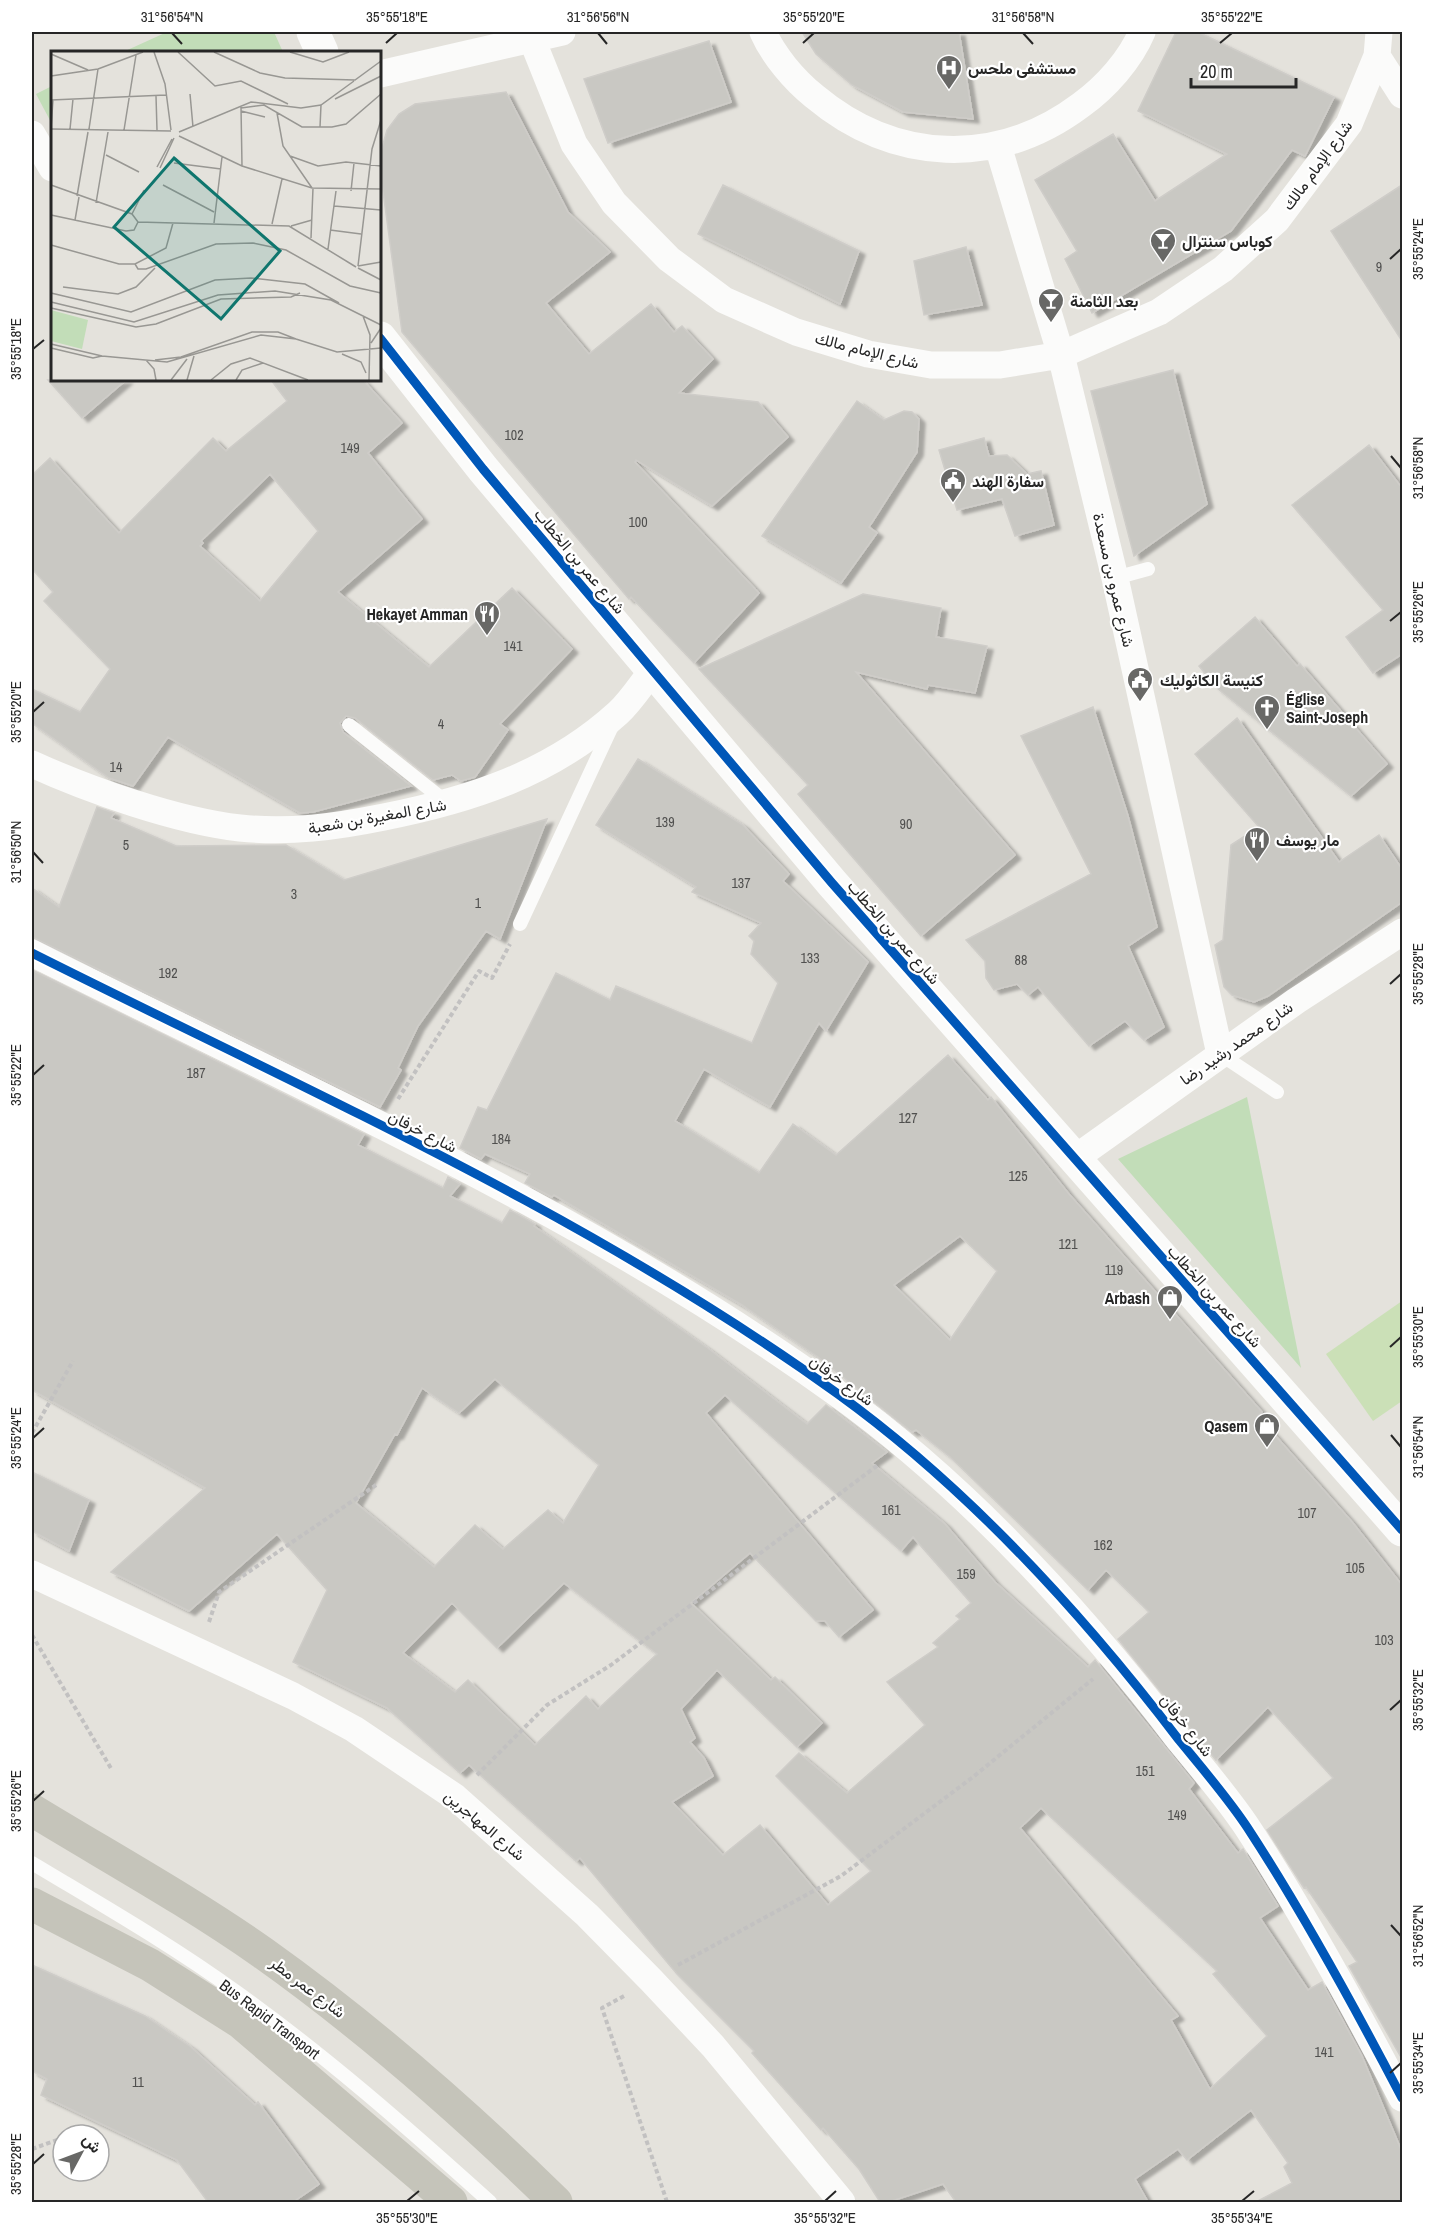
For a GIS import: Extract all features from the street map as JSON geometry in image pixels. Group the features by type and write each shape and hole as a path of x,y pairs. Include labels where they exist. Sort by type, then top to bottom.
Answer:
{"main road":[{"name":"شارع عمر مطر","path":"32,1810 261,1952 338,2009 440,2094 556,2202"},
{"path":"32,1904 150,1965 240,2022 451,2202"}],"street":[{"path":"313,32 322,51"},
{"path":"381,74 530,35 562,32"},
{"path":"763,32 798,82 840,118 890,141 944,150 998,146 1054,125 1101,90 1137,43 1142,32"},
{"name":"شارع الإمام مالك","path":"530,35 574,144 614,203 669,259 724,300 796,332 868,354 931,365 1000,365 1061,355 1159,312 1223,269 1277,220 1349,124 1378,44"},
{"path":"1378,44 1402,95"},
{"path":"32,134 51,166"},
{"name":"شارع عمرو بن مسعدة","path":"998,146 1061,355 1115,578 1220,1054"},
{"name":"شارع عمر بن الخطاب","path":"381,339 483,469 832,884 1402,1530"},
{"name":"شارع المغيرة بن شعبة","path":"32,764 59,776 183,818 238,828 283,831 326,829 448,804 537,771 571,750 618,713 652,671"},
{"name":"شارع محمد رشيد رضا","path":"1074,1160 1296,1000 1402,932"},
{"name":"شارع خرفان","path":"32,953 523,1197 698,1301 839,1394 903,1446 981,1516 1117,1659 1245,1824 1345,1990 1402,2098"},
{"name":"شارع المهاجرين","path":"32,1574 198,1651 354,1729 455,1797 587,1915 651,1980 713,2046 842,2202"}],"lane":[{"path":"1115,578 1148,569"},
{"path":"520,924 618,713"},
{"path":"349,725 448,804"},
{"path":"1220,1054 1277,1092"},
{"name":"Bus Rapid Transport","path":"32,1863 162,1942 235,1991 316,2053 490,2202"}],"path":[{"path":"381,1126 479,971 492,978 520,924"},
{"path":"32,1432 73,1361"},
{"path":"455,1797 547,1705 611,1665 903,1446"},
{"path":"198,1651 219,1592 376,1485"},
{"path":"32,1635 112,1770"},
{"path":"667,2202 602,2008 841,1876 973,1777 1117,1659"},
{"path":"32,2149 51,2142"}],"green space":[{"path":"167,32 274,32 283,51 125,51"},
{"path":"51,86 51,122 36,94"},
{"path":"1247,1097 1301,1368 1118,1159"},
{"path":"1402,1301 1402,1401 1373,1421 1326,1354"}],"building":[{"path":"802,32 959,32 973,119 903,112 852,85 816,54"},
{"path":"1176,32 1198,32 1334,97 1305,156 1292,150 1231,231 1092,313 1065,259 1077,251 1035,180 1113,134 1155,201 1227,154 1138,111"},
{"path":"709,41 731,102 608,143 584,79"},
{"path":"506,92 568,212 610,252 546,303 589,354 651,304 674,332 682,326 713,359 679,393 758,402 788,437 712,506 636,460 635,462 759,593 694,663 631,597 629,599 402,332 382,184 381,151 387,130 399,114 415,104"},
{"path":"723,185 859,251 840,304 698,234"},
{"path":"1402,185 1402,341 1331,231"},
{"path":"966,247 982,305 924,315 914,261"},
{"path":"1173,370 1207,504 1134,556 1091,391"},
{"path":"48,380 125,381 82,418"},
{"path":"272,381 364,381 402,423 368,453 422,519 338,592 429,667 512,588 572,649 500,724 508,730 475,777 461,781 452,775 433,780 355,718 346,716 340,723 343,732 411,786 313,812 300,813 168,737 133,786 109,778 32,723 32,689 80,712 110,669 44,601 53,592 32,569 32,475 50,458 119,533 213,438 226,451 287,401","holes":["270,474 318,531 260,601 200,546 203,543 201,541"]},
{"path":"857,401 884,420 904,411 912,412 919,419 917,452 869,527 877,533 841,583 762,536"},
{"name":"سفارة الهند","path":"984,438 989,456 1007,455 1027,474 1041,471 1054,525 1015,536 1002,499 957,510 939,450"},
{"path":"1369,445 1402,488 1402,654 1373,673 1346,637 1383,610 1292,505"},
{"path":"863,594 941,608 936,637 987,646 975,693 928,685 927,689 856,672 1015,855 921,936 798,794 808,785 699,669"},
{"path":"1255,617 1297,666 1300,664 1387,764 1351,796 1217,688 1199,666"},
{"path":"1093,707 1128,816 1157,927 1128,946 1164,1027 1144,1040 1125,1021 1089,1046 1038,987 1028,995 1017,984 994,990 986,978 985,961 966,940 1091,874 1021,736"},
{"path":"1237,718 1339,862 1379,835 1402,869 1402,902 1268,996 1254,1002 1232,995 1224,987 1215,945 1223,940 1231,845 1259,827 1195,754"},
{"path":"638,759 743,825 789,874 783,881 868,962 826,1031 819,1023 770,1107 704,1069 675,1121 759,1173 793,1124 836,1155 948,1055 988,1100 991,1097 1069,1194 1262,1412 1258,1416 1353,1523 1402,1585 1402,2059 1349,1966 1357,1962 1306,1887 1304,1888 1267,1830 1333,1778 1268,1707 1216,1760 1118,1639 1149,1612 1106,1570 1088,1590 950,1457 916,1430 912,1432 818,1357 742,1305 554,1195 552,1197 525,1183 530,1174 485,1154 481,1159 460,1148 478,1107 487,1110 556,973 610,1000 616,986 752,1043 778,983 751,954 754,941 749,936 761,923 692,892 696,887 596,825","holes":["960,1236 997,1271 950,1340 894,1285"]},
{"path":"97,807 114,813 111,818 176,846 286,845 344,880 547,819 500,939 486,931 418,1026 398,1068 401,1070 380,1107 32,937 32,888 59,907"},
{"path":"32,970 364,1134 358,1145 443,1188 448,1177 460,1184 450,1196 502,1223 510,1210 535,1224 534,1226 709,1349 807,1424 826,1405 887,1452 872,1463 945,1524 995,1582 1088,1667 1095,1660 1194,1783 1189,1789 1238,1853 1243,1849 1278,1906 1260,1918 1308,1990 1322,1982 1362,2056 1402,2152 1402,2202 1256,2202 1292,2183 1284,2167 1288,2163 1251,2110 1187,2160 1178,2149 1135,2179 1148,2202 956,2202 943,2184 889,2202 880,2202 859,2169 752,2053 754,2051 677,1974 580,1858 576,1861 469,1765 460,1773 387,1708 293,1662 327,1590 277,1534 189,1611 111,1572 205,1488 32,1390","holes":["495,1379 599,1465 563,1523 548,1510 503,1549 475,1525 434,1567 356,1503 422,1388 459,1413","725,1395 901,1551 913,1537 971,1603 956,1616 960,1619 933,1643 938,1647 887,1682 925,1725 847,1793 799,1753 776,1776 871,1871 828,1905 760,1825 723,1855 672,1802 713,1776 704,1758 690,1742 695,1738 681,1709 717,1670 797,1747 822,1723 775,1677 771,1680 691,1603 750,1553 816,1621 825,1621 839,1637 873,1610 706,1413","564,1583 657,1654 598,1709 586,1696 535,1745 468,1680 455,1692 403,1653 452,1603 497,1648","1041,1808 1217,1971 1213,1974 1267,2036 1210,2089 1171,2020 1178,2016 1020,1828"]},
{"path":"32,1472 89,1500 69,1551 32,1531"},
{"path":"32,1965 145,2016 191,2047 255,2105 258,2102 319,2184 293,2202 208,2202 177,2160 111,2128 111,2123 100,2123 41,2095 47,2079 32,2071"}],"cycle path":[{"path":"381,339 483,469 832,883 1402,1530"},
{"path":"32,953 341,1105 546,1211 645,1268 743,1329 838,1394 886,1431 977,1511 1063,1599 1223,1794 1247,1827 1308,1927 1402,2098"}],"place":[{"name":"مستشفى ملحس","path":"949,91"},
{"name":"كوباس سنترال","path":"1163,264"},
{"name":"بعد الثامنة","path":"1051,324"},
{"name":"سفارة الهند","path":"953,504"},
{"name":"Hekayet Amman","path":"487,637"},
{"name":"كنيسة الكاثوليك","path":"1140,703"},
{"name":"Église Saint-Joseph","path":"1267,731"},
{"name":"مار يوسف","path":"1257,863"},
{"name":"Arbash","path":"1170,1321"},
{"name":"Qasem","path":"1267,1449"}]}
